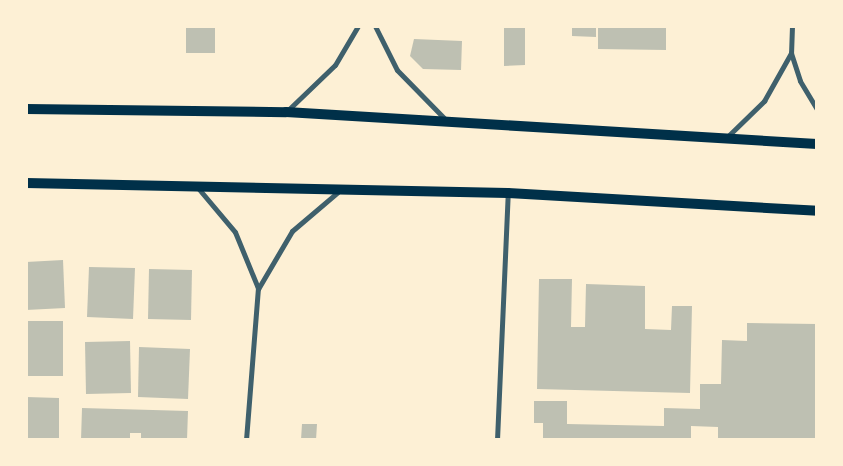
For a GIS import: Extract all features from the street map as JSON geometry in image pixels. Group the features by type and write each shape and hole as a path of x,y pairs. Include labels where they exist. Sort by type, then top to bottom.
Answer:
{"main road":[{"path":"26,109 286,112 447,120 817,144"},
{"path":"26,183 344,188 508,193 817,210"}],"street":[{"path":"286,112 334,65 358,26"},
{"path":"375,26 397,70 447,120"},
{"path":"792,26 791,53 800,81 817,109"},
{"path":"725,139 764,101 791,53"},
{"path":"196,185 235,232 258,289"},
{"path":"246,440 258,289 292,231 344,188"},
{"path":"497,440 508,193"}],"building":[{"path":"186,26 215,26 215,53 186,53"},
{"path":"504,26 525,26 525,65 504,66"},
{"path":"572,26 596,26 596,37 572,36"},
{"path":"598,26 666,26 666,50 598,49"},
{"path":"414,39 462,41 461,70 423,69 410,56"},
{"path":"63,260 65,308 26,310 26,262"},
{"path":"89,267 135,268 133,319 87,317"},
{"path":"149,269 192,270 191,320 148,319"},
{"path":"539,279 572,279 571,327 585,327 586,284 645,286 645,329 671,330 672,306 692,306 690,393 537,389"},
{"path":"26,321 63,321 63,376 26,376"},
{"path":"747,323 817,324 817,440 718,440 718,427 691,426 691,440 543,440 543,423 534,423 534,401 567,401 567,424 664,426 664,408 700,409 700,384 721,384 722,340 747,341"},
{"path":"130,341 131,393 86,394 85,342"},
{"path":"139,347 190,349 188,399 138,397"},
{"path":"26,397 59,398 59,440 26,440"},
{"path":"82,408 188,411 187,440 141,440 141,433 130,433 130,440 81,440"},
{"path":"302,424 317,424 316,440 301,440"}]}
